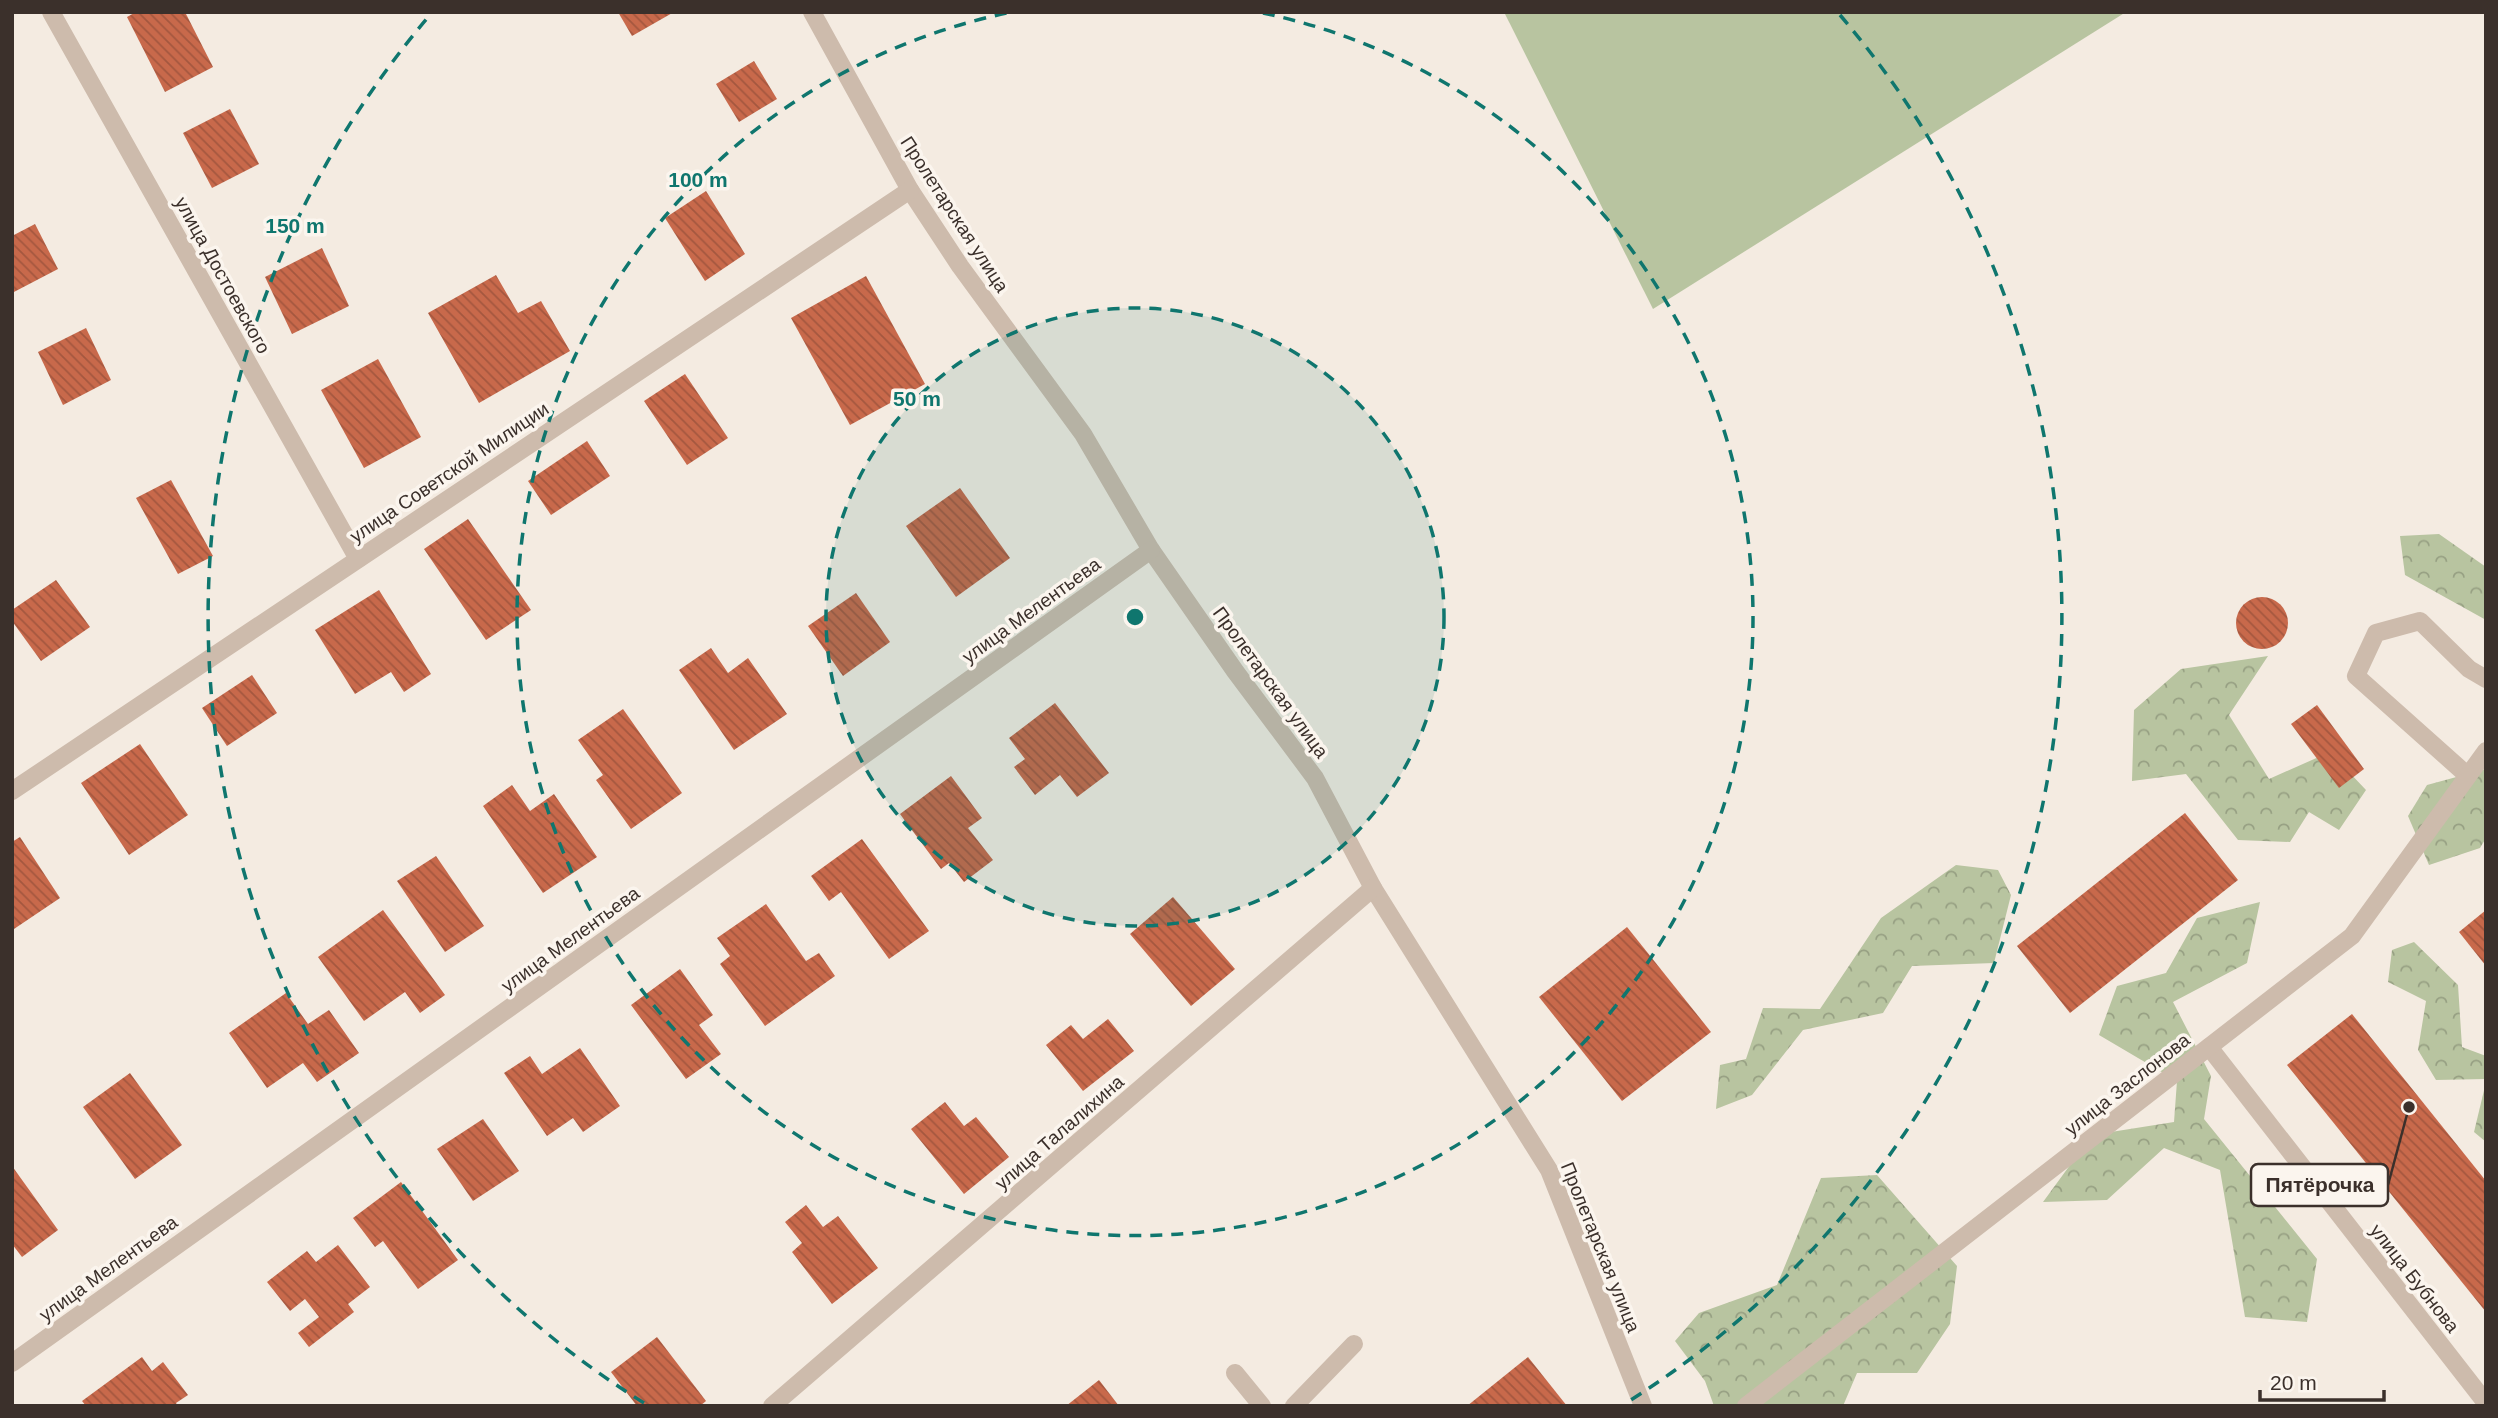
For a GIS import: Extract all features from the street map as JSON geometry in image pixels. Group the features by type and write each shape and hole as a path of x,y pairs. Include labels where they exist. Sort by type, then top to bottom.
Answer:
{"street":[{"name":"улица Достоевского","path":"51,12 358,559"},
{"name":"Пролетарская улица","path":"812,12 911,190 960,266 1083,434 1151,550 1235,671 1315,778 1373,888 1549,1170 1643,1406"},
{"name":"улица Советской Милиции","path":"12,791 911,190"},
{"name":"улица Мелентьева","path":"12,1363 1151,550"},
{"path":"2467,775 2356,676 2375,633 2420,621 2469,669 2486,679"},
{"name":"улица Заслонова","path":"1746,1406 2352,936 2486,751"},
{"name":"улица Талалихина","path":"772,1406 1373,888"},
{"name":"улица Бубнова","path":"2209,1047 2484,1397"},
{"path":"1294,1406 1354,1344"},
{"path":"1235,1373 1262,1406"}],"green space":[{"path":"1504,12 2126,12 1653,309"},
{"path":"2439,534 2486,567 2486,620 2405,575 2400,536"},
{"path":"2268,656 2229,715 2269,779 2330,752 2366,790 2339,830 2309,812 2290,842 2238,840 2186,774 2132,781 2134,710 2181,669"},
{"path":"2486,769 2486,838 2480,848 2429,865 2408,816 2427,785"},
{"path":"1956,865 1998,870 2011,895 1994,963 1912,966 1883,1013 1803,1030 1752,1095 1716,1109 1720,1065 1746,1059 1763,1008 1820,1009 1881,918"},
{"path":"2260,902 2247,963 2173,1002 2211,1076 2204,1119 2317,1259 2307,1322 2245,1317 2220,1170 2164,1148 2107,1200 2043,1202 2092,1135 2174,1122 2177,1081 2099,1035 2117,986 2166,973 2197,918"},
{"path":"2414,942 2458,985 2462,1047 2486,1056 2486,1079 2436,1080 2418,1050 2426,1001 2388,982 2392,950"},
{"path":"2486,1082 2486,1142 2474,1132"},
{"path":"1877,1175 1957,1266 1950,1324 1917,1373 1857,1373 1843,1406 1714,1406 1705,1381 1675,1341 1699,1313 1777,1285 1821,1178"}],"building":[{"path":"136,12 185,12 213,67 165,92 127,17"},
{"path":"618,12 674,12 632,36"},
{"path":"754,61 777,99 739,122 716,84"},
{"path":"230,109 259,164 212,188 183,133"},
{"path":"706,191 745,254 705,281 665,218"},
{"path":"35,224 58,269 12,293 12,236"},
{"path":"322,248 349,306 292,334 265,277"},
{"path":"496,275 518,313 541,301 570,351 479,403 428,313"},
{"path":"866,276 925,384 850,425 791,318"},
{"path":"86,328 111,380 63,405 38,352"},
{"path":"378,359 421,437 364,468 321,390"},
{"path":"685,374 728,438 687,465 644,401"},
{"path":"587,441 610,476 551,515 528,481"},
{"path":"171,480 213,556 178,574 136,498"},
{"path":"960,488 1010,558 956,597 906,526"},
{"path":"468,519 531,610 486,640 424,549"},
{"path":"56,580 90,627 41,661 12,621 12,610"},
{"path":"379,590 431,674 404,692 391,672 355,694 315,630"},
{"path":"856,593 890,642 843,676 808,626"},
{"path":"2262,597 2272,599 2280,605 2286,613 2286,633 2280,641 2272,647 2262,649 2252,647 2244,641 2238,633 2236,623 2238,613 2244,605 2252,599"},
{"path":"711,648 728,673 748,658 787,714 734,750 679,670"},
{"path":"252,675 277,713 227,746 202,708"},
{"path":"1055,703 1109,773 1077,797 1060,775 1035,795 1014,767 1025,759 1009,738"},
{"path":"2317,705 2364,769 2339,788 2291,724"},
{"path":"623,709 682,793 631,829 596,780 603,775 578,740"},
{"path":"140,744 188,815 129,855 81,783"},
{"path":"951,776 982,818 968,828 993,860 964,882 949,863 941,869 900,814"},
{"path":"512,785 530,811 554,794 597,857 543,893 483,806"},
{"path":"2185,813 2238,880 2070,1013 2017,946"},
{"path":"20,837 60,898 14,929 12,842"},
{"path":"862,839 929,931 889,959 841,892 829,901 811,876"},
{"path":"436,856 484,926 445,952 397,881"},
{"path":"1173,897 1235,969 1191,1006 1130,934"},
{"path":"766,904 806,961 819,953 835,976 765,1026 720,964 730,956 717,938"},
{"path":"383,910 445,995 420,1013 405,992 364,1021 318,957"},
{"path":"2486,910 2486,966 2459,932"},
{"path":"1627,927 1711,1032 1622,1101 1539,997"},
{"path":"680,969 713,1015 699,1025 721,1054 686,1079 631,1005"},
{"path":"286,993 308,1024 329,1010 359,1053 317,1082 303,1063 267,1088 229,1033"},
{"path":"2352,1014 2486,1181 2486,1312 2287,1065"},
{"path":"1108,1019 1134,1051 1083,1091 1046,1045 1071,1025 1083,1039"},
{"path":"580,1048 620,1106 583,1132 573,1118 547,1136 504,1073 530,1056 542,1074"},
{"path":"130,1073 182,1145 135,1179 83,1107"},
{"path":"945,1102 964,1126 976,1117 1009,1157 964,1194 911,1129"},
{"path":"483,1119 519,1171 473,1201 437,1149"},
{"path":"12,1166 58,1230 22,1257 12,1244"},
{"path":"401,1182 458,1260 418,1289 383,1241 375,1247 353,1218"},
{"path":"806,1205 823,1227 838,1216 878,1268 832,1304 792,1252 802,1243 785,1222"},
{"path":"338,1245 370,1287 348,1304 354,1312 309,1347 298,1333 319,1317 305,1299 290,1311 267,1282 307,1251 316,1262"},
{"path":"657,1337 706,1401 700,1406 637,1406 611,1372"},
{"path":"142,1357 152,1371 163,1362 188,1395 176,1403 178,1406 86,1406 82,1401"},
{"path":"1528,1357 1567,1406 1467,1406"},
{"path":"1099,1380 1119,1406 1066,1406"}],"place":[{"name":"Пятёрочка","path":"2409,1107"}]}
